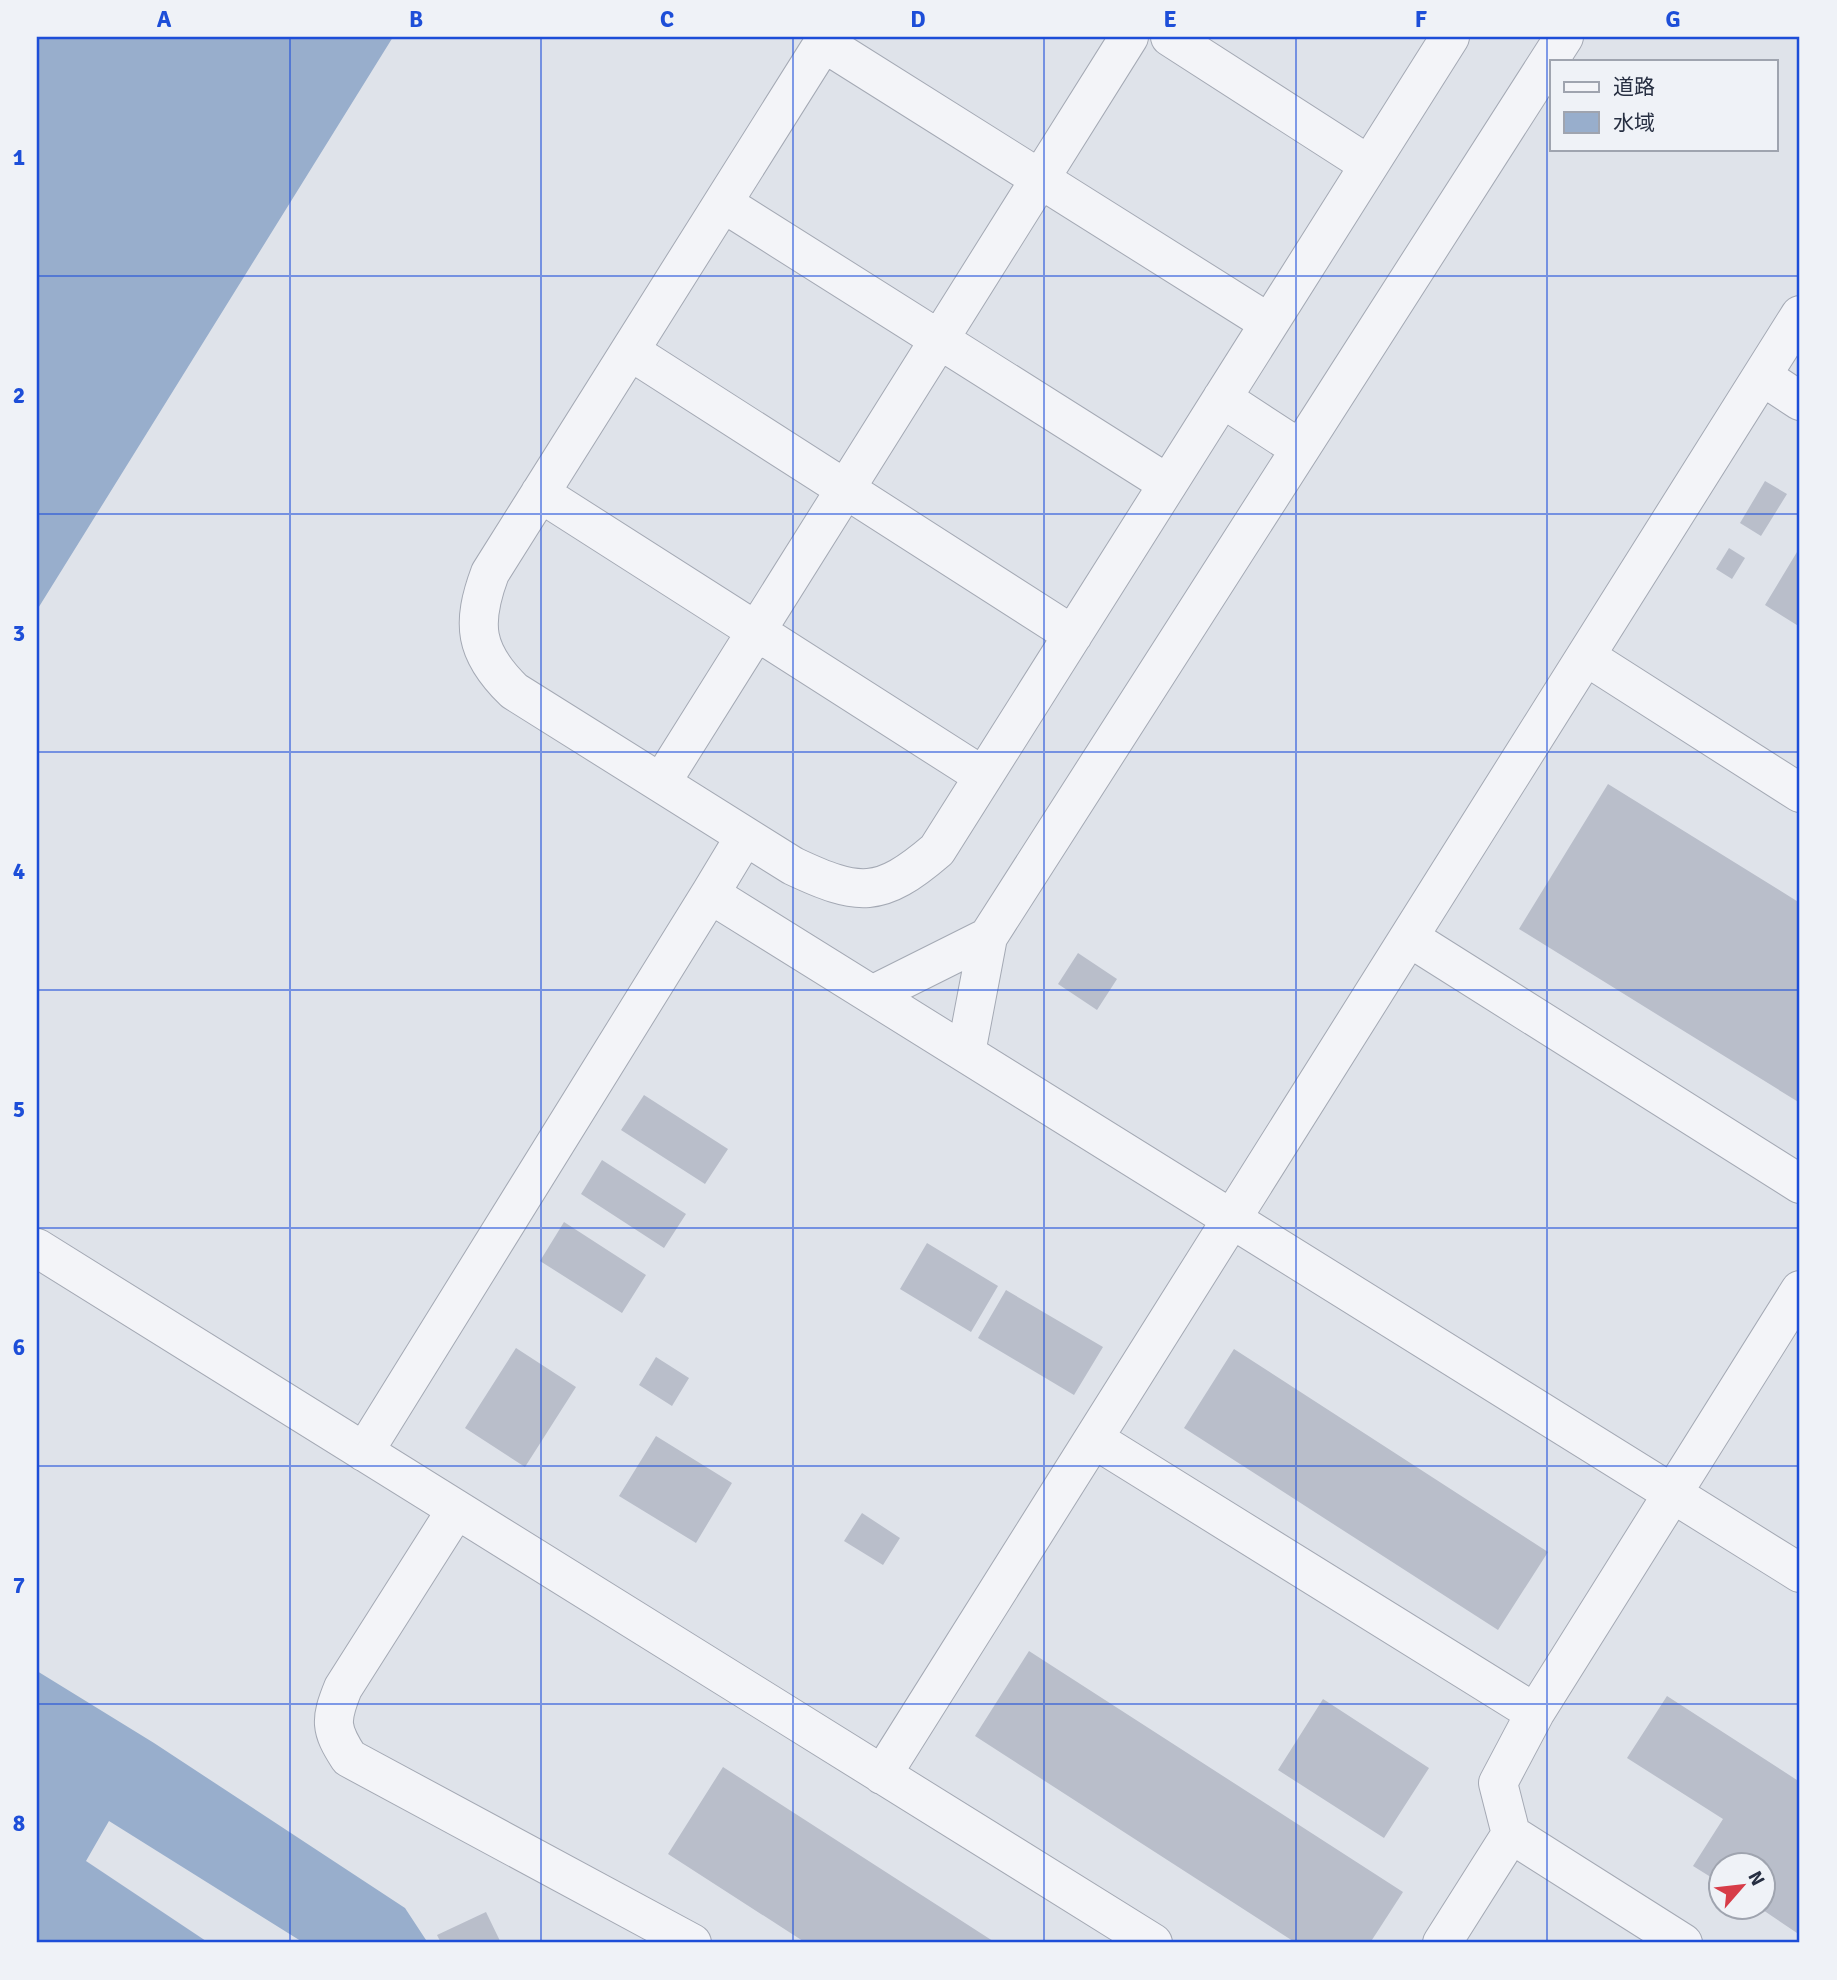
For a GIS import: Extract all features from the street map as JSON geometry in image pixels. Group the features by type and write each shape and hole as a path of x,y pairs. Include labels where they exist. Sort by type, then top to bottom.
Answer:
{"lane":[{"path":"661,783 1129,37"},
{"path":"1170,37 1369,165"},
{"path":"1269,323 826,40 490,573 478,604 480,638 492,670 514,691 793,866 837,886 876,888 911,872 937,850 1450,37"},
{"path":"966,1054 988,937 1564,37"},
{"path":"723,202 1168,484"},
{"path":"882,1775 1800,315"},
{"path":"630,351 1073,635"},
{"path":"1762,376 1800,401"},
{"path":"1222,398 1300,449"},
{"path":"540,493 983,776"},
{"path":"1587,657 1800,793"},
{"path":"364,1452 746,836"},
{"path":"710,894 1800,1573"},
{"path":"872,995 988,937"},
{"path":"1410,938 1800,1184"},
{"path":"37,1248 1153,1943"},
{"path":"1683,1943 1511,1834 1497,1783 1535,1713 1800,1290"},
{"path":"1094,1439 1535,1713"},
{"path":"456,1510 344,1688 333,1713 334,1735 349,1758 692,1943"},
{"path":"1442,1943 1511,1834"}],"water":[{"path":"37,37 393,37 37,610"},
{"path":"37,1671 154,1743 405,1908 428,1943 304,1943 109,1821 86,1861 209,1943 37,1943"}],"building":[{"path":"1765,481 1787,494 1761,536 1740,523"},
{"path":"1800,547 1800,627 1765,605"},
{"path":"1729,548 1745,558 1732,579 1716,569"},
{"path":"1608,784 1800,903 1800,1103 1519,929"},
{"path":"1078,953 1117,979 1097,1010 1058,984"},
{"path":"644,1095 728,1149 705,1184 621,1130"},
{"path":"602,1160 686,1214 664,1248 581,1194"},
{"path":"564,1222 646,1275 622,1313 540,1261"},
{"path":"927,1243 998,1286 971,1332 900,1289"},
{"path":"1006,1290 1103,1347 1074,1395 978,1338"},
{"path":"516,1348 576,1387 525,1467 465,1428"},
{"path":"1234,1349 1548,1552 1498,1630 1184,1428"},
{"path":"656,1357 689,1378 672,1406 639,1385"},
{"path":"656,1436 732,1483 696,1543 619,1496"},
{"path":"862,1513 900,1538 883,1565 844,1541"},
{"path":"1029,1651 1403,1892 1370,1943 1296,1943 975,1736"},
{"path":"1667,1696 1800,1782 1800,1935 1778,1920 1778,1850 1708,1850 1708,1875 1693,1866 1723,1819 1627,1758"},
{"path":"1323,1699 1429,1768 1384,1838 1278,1770"},
{"path":"723,1767 996,1943 806,1943 668,1854"},
{"path":"486,1912 501,1943 441,1943 437,1935"}]}
